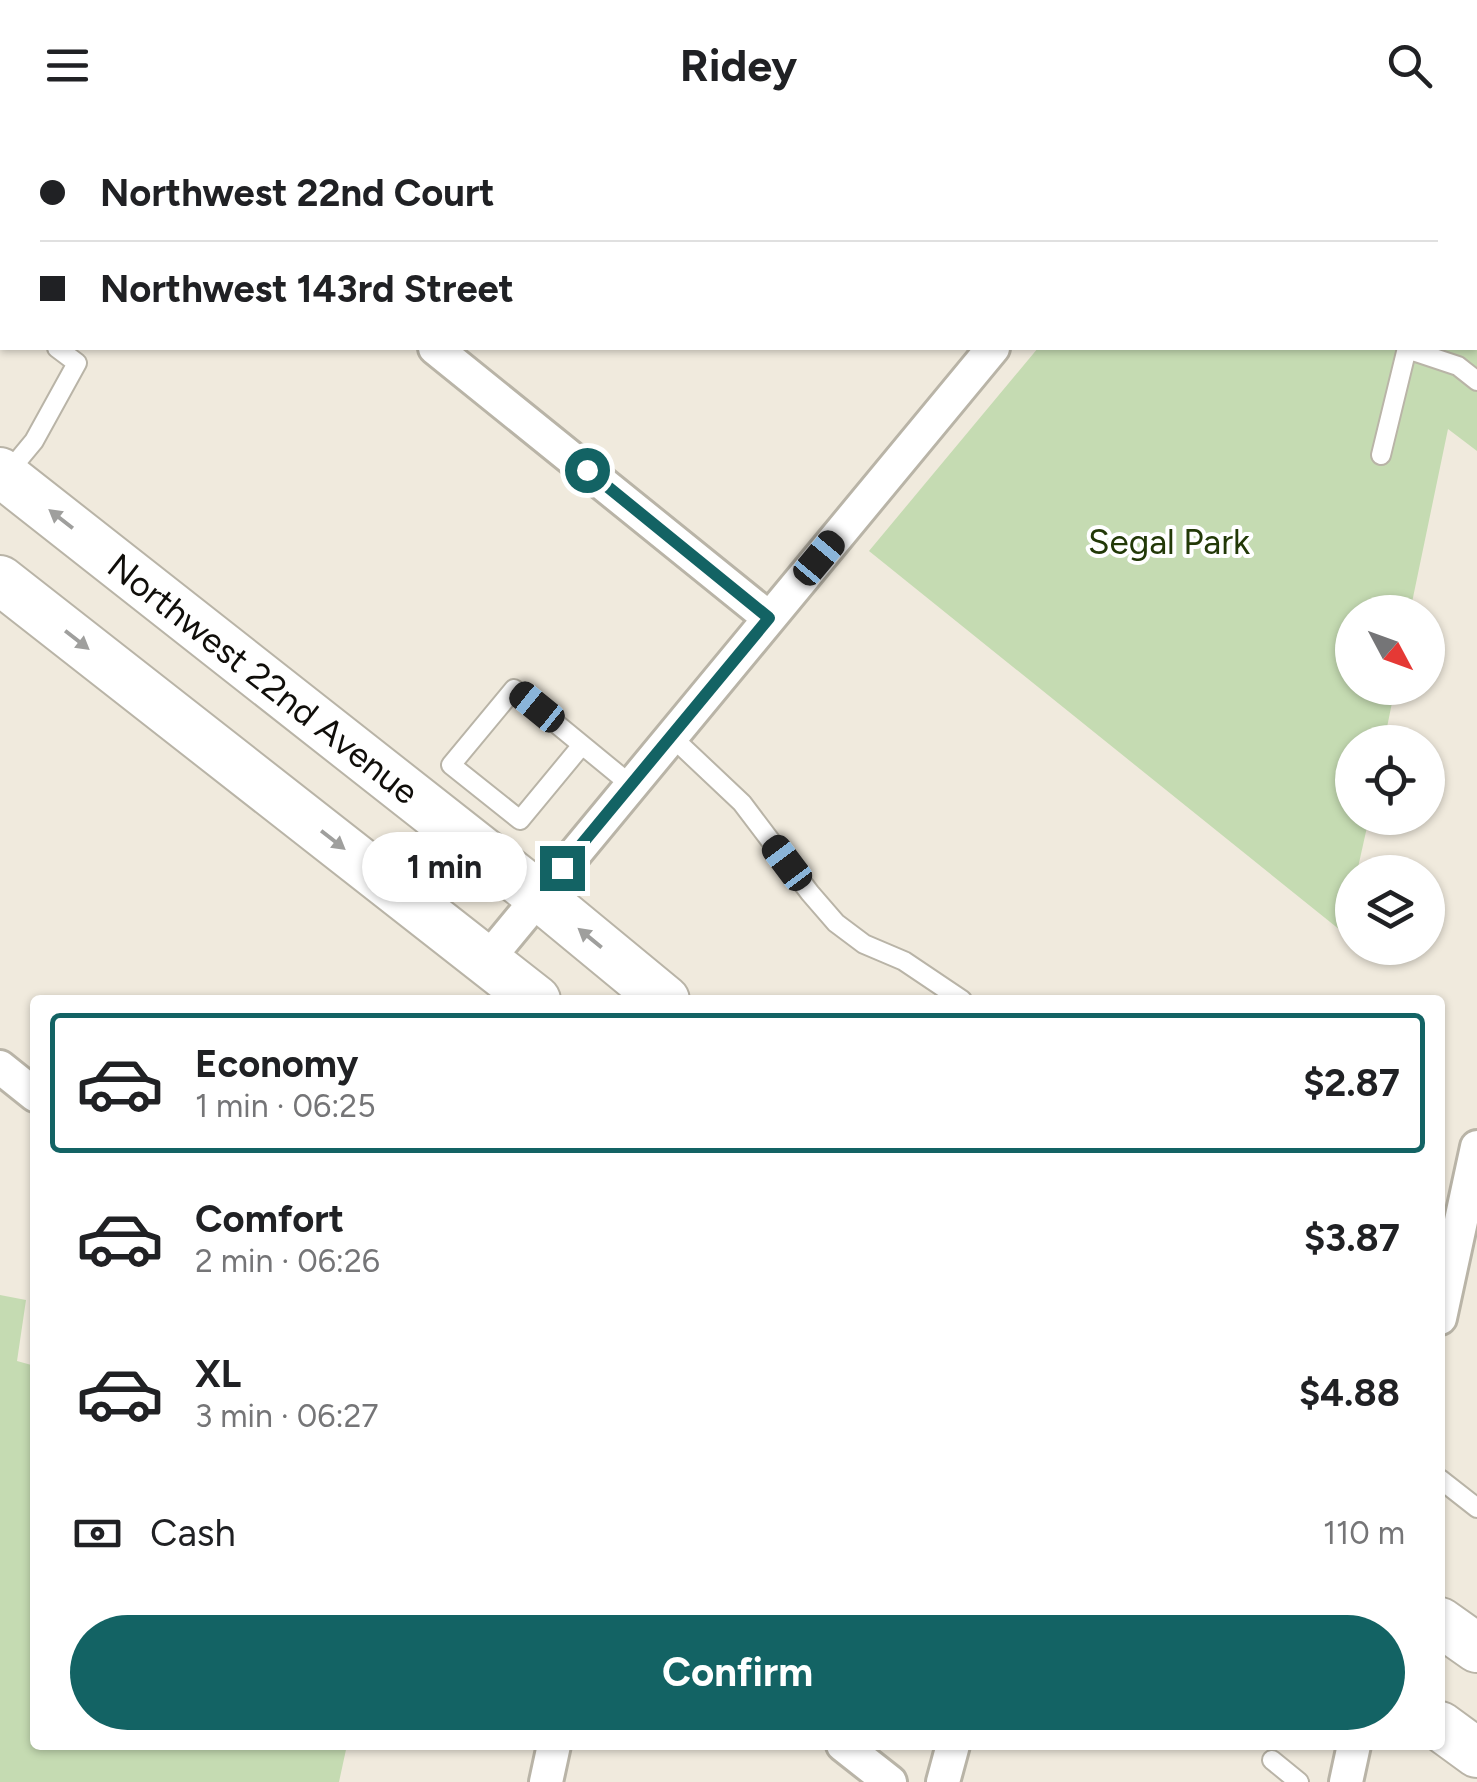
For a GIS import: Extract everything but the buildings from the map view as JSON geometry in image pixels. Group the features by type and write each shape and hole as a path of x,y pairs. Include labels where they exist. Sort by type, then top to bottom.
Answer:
{"main road":[{"name":"Northwest 22nd Avenue","path":"2,473 660,995"},
{"path":"0,580 530,995"},
{"path":"1445,1730 1477,1752"}],"street":[{"path":"437,350 769,618"},
{"path":"486,960 991,350"},
{"path":"0,1067 30,1091"},
{"path":"1445,1295 1477,1148"},
{"path":"546,1782 553,1750"},
{"path":"849,1750 890,1782"},
{"path":"943,1782 952,1750"},
{"path":"1346,1782 1353,1750"}],"lane":[{"path":"2,473 34,440 77,363 61,350"},
{"path":"1381,455 1407,350"},
{"path":"1413,350 1458,366 1477,381"},
{"path":"582,744 520,820 451,765 514,688 582,744 631,785"},
{"path":"672,736 742,803 836,923 864,944 904,960 955,995"},
{"path":"1445,1483 1477,1508"},
{"path":"1272,1760 1299,1782"}],"green space":[{"name":"Segal Park","path":"1036,350 1477,350 1477,451 1448,429 1414,595 1335,595 1335,705 1392,705 1387,725 1335,725 1335,835 1365,835 1361,855 1335,855 1335,926 869,551"},
{"path":"0,1295 26,1300 17,1361 30,1365 30,1750 346,1750 339,1782 0,1782"}],"route":[{"path":"562,868 769,618 587,470"}]}
